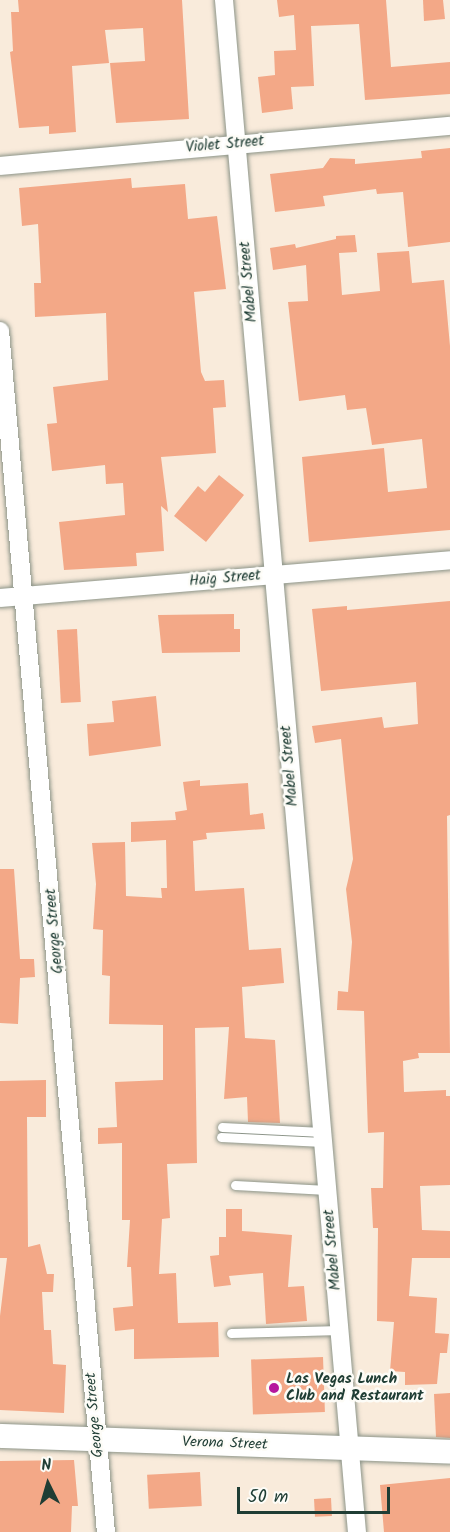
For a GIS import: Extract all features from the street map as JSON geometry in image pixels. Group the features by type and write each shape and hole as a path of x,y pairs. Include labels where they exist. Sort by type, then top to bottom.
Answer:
{"main road":[{"name":"Verona Street","path":"0,1436 450,1452"}],"street":[{"name":"Mabel Street","path":"224,0 357,1532"},
{"name":"Violet Street","path":"0,166 450,126"},
{"name":"George Street","path":"0,331 106,1532"},
{"name":"Haig Street","path":"0,598 450,560"}],"lane":[{"path":"222,1132 323,1137"},
{"path":"235,1185 327,1190"},
{"path":"231,1334 340,1330"}],"building":[{"path":"18,0 182,0 189,119 116,123 110,63 145,61 143,28 105,30 109,63 72,66 76,132 49,134 49,126 19,128 10,52 13,51 11,12 19,12"},
{"path":"277,0 386,0 391,67 450,62 450,94 365,100 359,24 311,26 314,86 291,87 293,109 262,113 258,77 275,75 274,51 296,50 294,15 279,17"},
{"path":"423,0 443,0 445,19 424,21"},
{"path":"450,148 450,242 408,247 403,192 377,194 376,189 323,196 325,206 275,212 270,174 323,168 330,158 355,159 355,164 422,158 421,151"},
{"path":"131,178 132,188 185,184 188,219 217,216 226,289 194,292 201,372 205,381 224,380 226,407 213,408 216,453 161,457 168,512 161,506 164,551 136,553 137,566 64,570 59,522 125,515 123,483 106,484 105,465 52,471 47,424 57,423 53,387 108,380 106,313 35,317 34,283 41,283 38,224 22,226 19,188"},
{"path":"355,235 357,252 339,253 342,295 380,291 377,253 409,251 412,283 444,280 450,346 450,530 309,542 302,457 384,448 388,492 427,488 422,439 372,445 366,408 347,410 345,395 299,401 288,302 308,301 306,265 273,270 270,248 295,244 296,248 336,239 336,236"},
{"path":"219,475 244,495 206,542 174,516 198,486 205,492"},
{"path":"450,601 450,815 447,816 450,1053 418,1053 419,1058 403,1061 404,1092 446,1090 446,1096 450,1096 450,1185 420,1186 422,1230 450,1231 450,1258 412,1258 409,1296 437,1298 435,1333 449,1334 447,1353 440,1353 437,1384 405,1385 405,1372 390,1371 394,1322 377,1321 378,1228 373,1228 371,1188 383,1188 384,1132 368,1133 364,1011 337,1010 338,991 348,992 352,942 346,889 353,859 341,739 315,743 312,726 382,717 384,728 418,724 416,682 321,691 312,609 347,606 347,610"},
{"path":"234,614 234,629 240,629 240,652 162,653 158,615"},
{"path":"77,629 81,702 61,703 57,630"},
{"path":"156,696 161,746 89,756 87,724 114,722 112,701"},
{"path":"200,780 200,786 248,783 250,815 263,813 265,829 206,833 207,839 193,841 195,891 244,888 249,950 281,948 284,983 242,987 245,1038 275,1040 280,1123 248,1122 247,1097 224,1099 229,1027 195,1028 197,1163 167,1164 170,1218 162,1219 159,1274 176,1273 178,1323 218,1322 219,1357 134,1359 134,1329 115,1331 113,1308 133,1306 131,1267 127,1267 130,1220 122,1220 122,1143 98,1144 98,1128 117,1127 115,1082 163,1080 163,1025 109,1024 110,976 102,975 103,930 93,929 96,884 92,843 125,842 126,896 162,898 161,888 167,888 166,840 131,842 131,822 176,820 175,812 187,810 183,782"},
{"path":"0,869 14,869 20,959 34,959 35,977 20,978 18,1024 0,1023"},
{"path":"46,1080 46,1117 27,1117 28,1247 40,1244 47,1274 54,1274 53,1292 42,1292 44,1330 51,1330 53,1364 66,1365 64,1413 0,1410 0,1316 7,1258 0,1258 0,1081"},
{"path":"226,1209 242,1209 242,1231 292,1235 288,1287 304,1286 307,1321 266,1324 263,1273 229,1276 231,1285 214,1287 210,1256 219,1255 219,1237 226,1237"},
{"name":"Las Vegas Lunch Club and Restaurant","path":"323,1357 325,1412 253,1414 251,1360"},
{"path":"450,1393 450,1438 436,1437 434,1394"},
{"path":"74,1460 78,1506 72,1506 71,1532 0,1532 0,1461"},
{"path":"200,1472 202,1506 149,1509 147,1475"},
{"path":"450,1478 450,1532 384,1532 380,1485"},
{"path":"331,1498 332,1516 315,1517 314,1499"}],"place":[{"name":"Las Vegas Lunch Club and Restaurant","path":"274,1388"}]}
